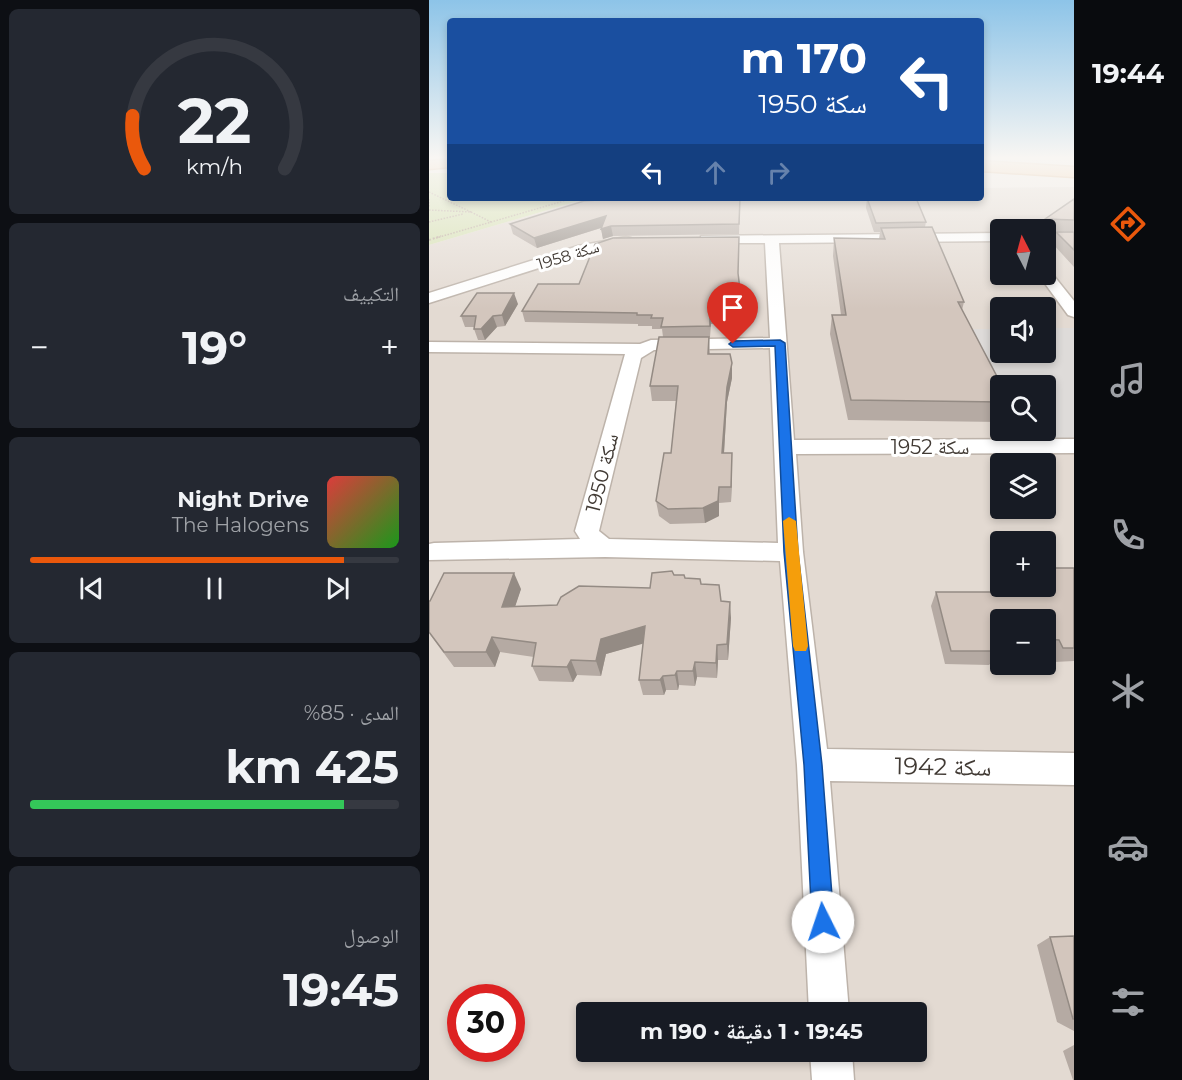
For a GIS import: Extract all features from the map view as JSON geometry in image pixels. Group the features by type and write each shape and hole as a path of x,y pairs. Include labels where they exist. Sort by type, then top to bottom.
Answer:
{"street":[{"path":"690,240 990,237"},
{"path":"1056,237 1074,237"},
{"path":"772,239 791,552 813,765 828,1002"},
{"name":"سكة 1958","path":"429,298 598,245 643,240"},
{"path":"1066,291 1074,312"},
{"path":"429,347 640,349 664,345 780,343"},
{"name":"سكة 1950","path":"605,548 593,542 587,531 630,362 633,355 640,349"},
{"name":"سكة 1952","path":"785,447 1074,446"},
{"path":"435,552 605,548 791,552"},
{"name":"سكة 1942","path":"813,765 1074,769"},
{"path":"832,1062 833,1080"}],"path":[{"path":"464,208 491,222"},
{"path":"429,240 538,208"},
{"path":"429,209 471,212"},
{"path":"429,222 471,212"}],"shaded area":[{"path":"553,208 1074,208 1074,1080 429,1080 429,245"},
{"path":"1056,328 1074,328 1074,442 1021,442 1056,441 1056,375 994,375 965,329 990,329 990,363 1056,363"}],"green space":[{"path":"429,208 553,208 429,245"}],"building":[{"path":"560,208 740,208 739,224 611,226 601,229 606,216 534,238 510,224"},
{"path":"871,208 920,208 926,222 876,223"},
{"path":"1060,208 1074,208 1074,220 1045,219"},
{"path":"932,227 964,302 958,302 996,375 990,375 990,402 851,400 832,315 846,315 834,238 885,239 881,228"},
{"path":"1056,232 1074,232 1074,250"},
{"path":"739,237 738,273 743,314 710,313 710,326 661,327 663,318 651,318 652,315 637,315 637,313 522,311 538,284 579,284 595,244 613,238"},
{"path":"477,293 514,293 502,315 493,316 481,329 474,329 476,316 461,316"},
{"path":"659,337 709,337 708,354 730,354 732,363 727,387 722,453 732,453 731,487 719,487 718,501 703,508 668,509 656,501 664,453 671,453 678,386 650,386"},
{"path":"1056,568 1074,568 1074,648 1063,648 1059,640 1056,640 1056,609 990,609 990,651 951,651 936,592 990,592 990,597 1056,597"},
{"path":"672,571 674,575 700,579 701,584 719,585 721,601 730,602 727,644 717,645 716,663 695,662 693,671 677,671 675,675 663,676 660,680 639,680 645,626 601,639 596,661 571,660 567,667 532,666 536,643 492,637 486,652 444,652 429,632 429,601 444,573 514,573 502,607 557,605 561,597 579,586 650,588 652,573"},
{"path":"1074,936 1074,1019 1073,1019 1050,937"}],"slow traffic":[{"path":"789,521 801,646"}],"route":[{"path":"733,344 780,343 791,552 813,765 823,922"}]}
